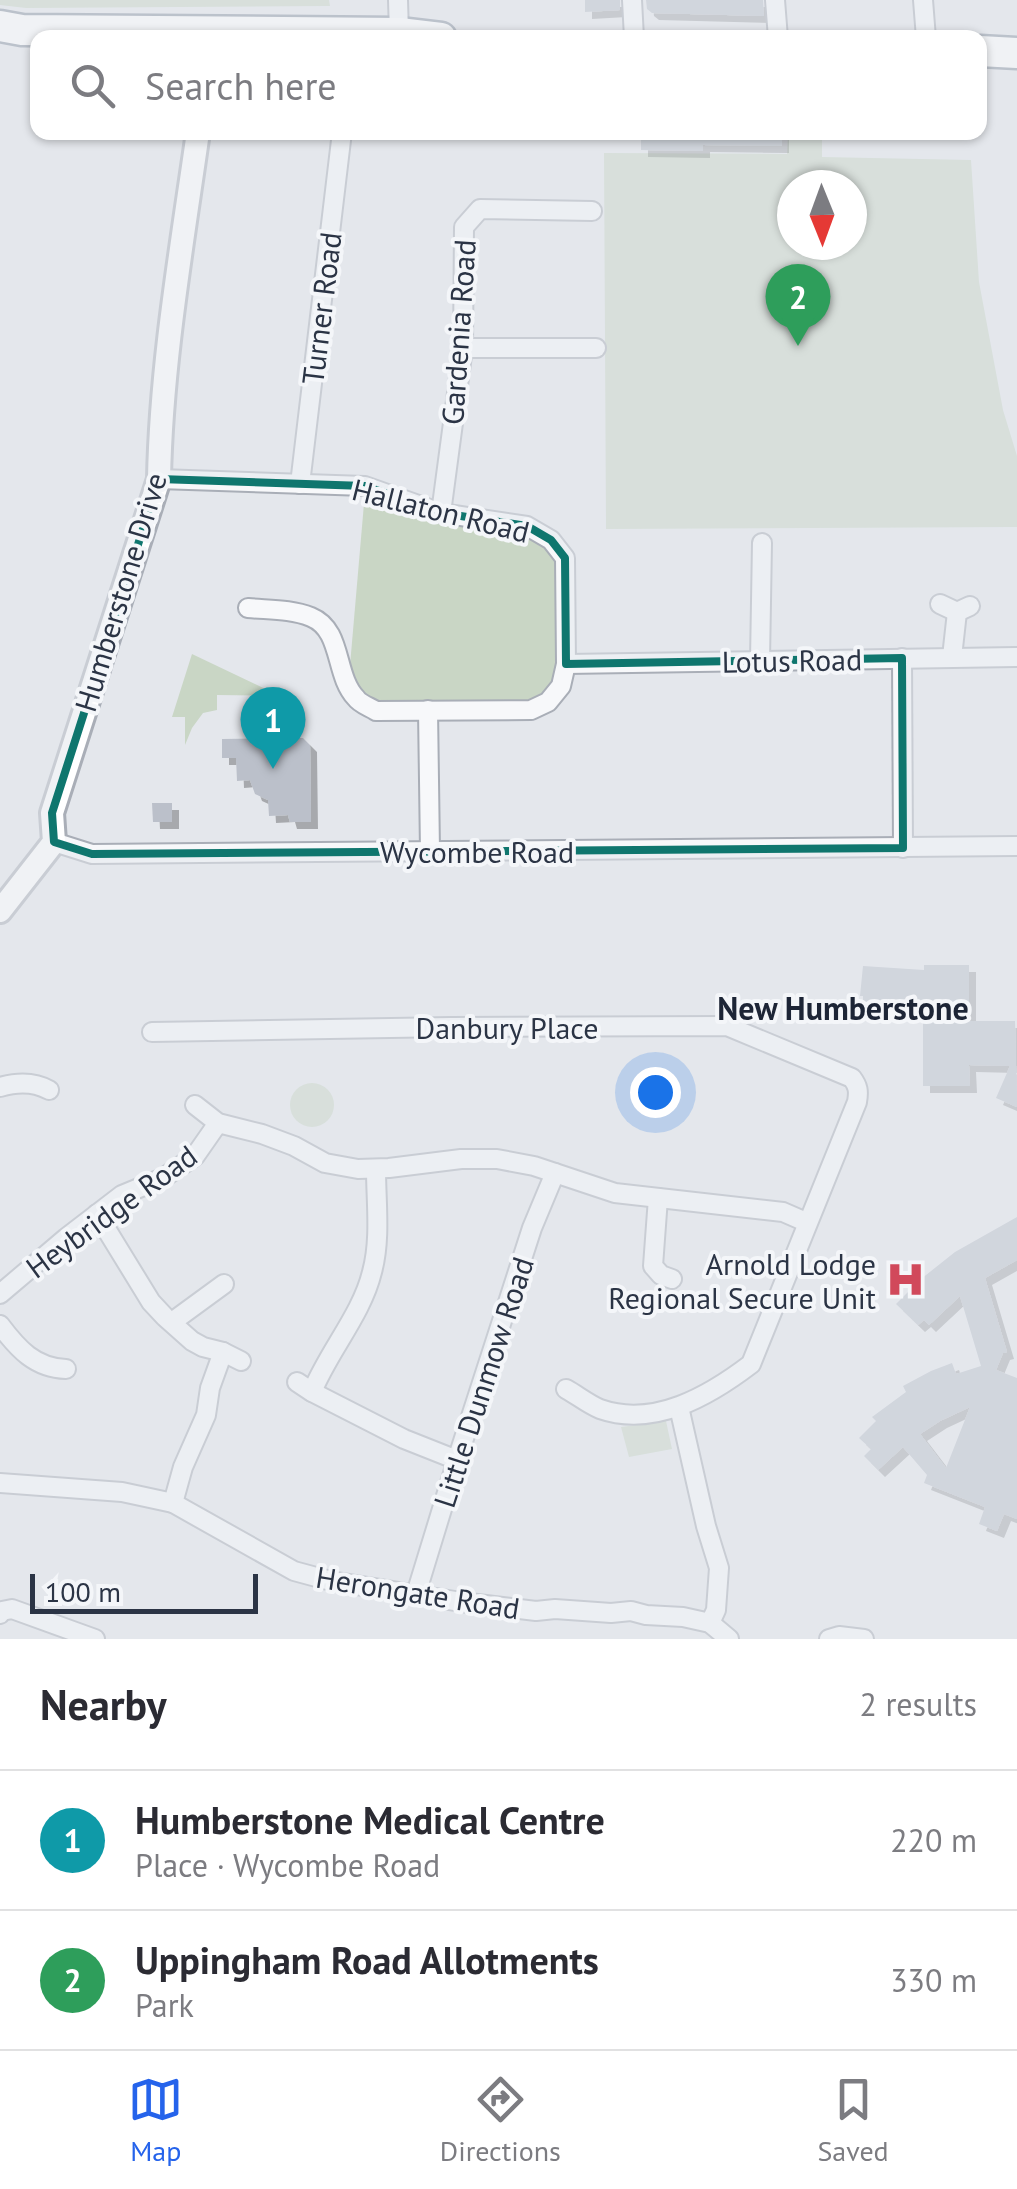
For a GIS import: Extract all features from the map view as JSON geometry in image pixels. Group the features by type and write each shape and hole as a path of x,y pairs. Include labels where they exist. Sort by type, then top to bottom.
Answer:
{"highway":[{"path":"0,26 30,30"},
{"path":"987,51 1017,52"}],"street":[{"path":"398,0 400,30"},
{"path":"632,0 634,30"},
{"path":"776,0 778,30"},
{"path":"923,0 925,30"},
{"name":"Humberstone Drive","path":"54,842 52,813 160,478 160,439 178,269 197,140"},
{"name":"Turner Road","path":"300,484 341,140"},
{"name":"Gardenia Road","path":"442,513 463,348 464,226 480,208 592,211"},
{"path":"463,348 596,348"},
{"name":"Hallaton Road","path":"160,478 365,486 442,513 526,526 551,540 564,558 566,664"},
{"path":"760,660 770,568 762,543"},
{"path":"248,608 315,618 330,632 344,678 356,699 376,711 531,710 548,702 561,686 566,664"},
{"path":"952,658 956,608"},
{"name":"Lotus Road","path":"566,664 1017,657"},
{"path":"902,658 903,848"},
{"path":"428,710 430,851"},
{"path":"0,911 54,842"},
{"name":"Wycombe Road","path":"54,842 92,854 1017,846"},
{"name":"Danbury Place","path":"152,1032 173,1040 451,1027 727,1026 852,1078 857,1084 857,1102 806,1222"},
{"path":"0,1087 19,1082 49,1090"},
{"name":"Heybridge Road","path":"195,1106 218,1123 262,1134 325,1163 376,1169 497,1159 615,1193 782,1212 806,1222"},
{"name":"Heybridge Road","path":"0,1294 122,1195 163,1178 195,1156 218,1123"},
{"path":"376,1169 377,1233 372,1275 343,1338 320,1374 304,1387 404,1439 456,1460"},
{"name":"Little Dunmow Road","path":"416,1594 532,1228 555,1173"},
{"path":"658,1198 653,1266 672,1279"},
{"path":"98,1214 151,1302 192,1341 241,1362"},
{"path":"566,1388 597,1408 624,1415 679,1407 726,1382 751,1364 806,1222"},
{"path":"172,1322 224,1284"},
{"path":"0,1326 31,1360 53,1369 66,1369"},
{"path":"172,1503 206,1414 210,1388 223,1352"},
{"path":"679,1407 719,1568 716,1610 710,1623 729,1639"},
{"name":"Herongate Road","path":"0,1484 122,1492 172,1503 294,1571 331,1581 536,1611 630,1611 710,1623"},
{"path":"0,1614 12,1610 95,1639"},
{"path":"829,1639 864,1639"}],"highlighted area":[{"path":"159,479 365,486 441,513 527,526 551,540 565,558 566,664 902,658 903,848 92,854 54,842 52,813"}],"green space":[{"path":"0,0 329,0 330,6 26,8 0,5"},
{"path":"788,140 822,140 822,157 971,160 979,282 1003,410 1017,456 1017,527 606,529 604,153 787,154"},
{"path":"365,492 525,531 549,543 560,560 557,684 530,706 377,706 361,696 349,677"},
{"path":"192,654 280,696 217,695 217,710 203,713 185,745 185,717 172,717"},
{"path":"312,1083 328,1089 334,1105 328,1121 312,1127 296,1121 290,1105 296,1089"},
{"path":"666,1421 672,1449 629,1457 621,1427"}],"building":[{"path":"585,0 620,0 620,10 585,12"},
{"path":"646,0 763,0 764,16 652,13"},
{"path":"641,140 782,140 782,146 703,145 703,151 641,150"},
{"path":"303,738 310,745 311,822 290,822 288,815 269,816 268,800 255,794 250,780 237,781 236,758 222,758 222,739"},
{"path":"152,803 172,803 172,822 153,822"},
{"path":"924,965 969,965 969,1021 1015,1021 1017,1107 996,1098 1010,1066 969,1065 970,1086 923,1086 923,1007 863,1010 863,966 924,970"},
{"path":"1017,1217 1017,1260 985,1278 1007,1352 996,1370 1017,1378 1017,1519 1004,1514 997,1531 979,1524 985,1507 924,1483 927,1475 903,1447 878,1470 864,1456 871,1449 859,1438 876,1421 872,1417 906,1392 903,1386 952,1363 956,1374 981,1366 960,1296 929,1325 924,1320 918,1325 896,1304 955,1252","holes":["970,1407 946,1468 920,1434"]}],"place":[{"name":"Uppingham Road Allotments","path":"798,346"},
{"name":"Humberstone Medical Centre","path":"273,769"},
{"name":"Arnold Lodge Regional Secure Unit","path":"906,1280"}],"district":[{"name":"New Humberstone","path":"843,1008"}]}
